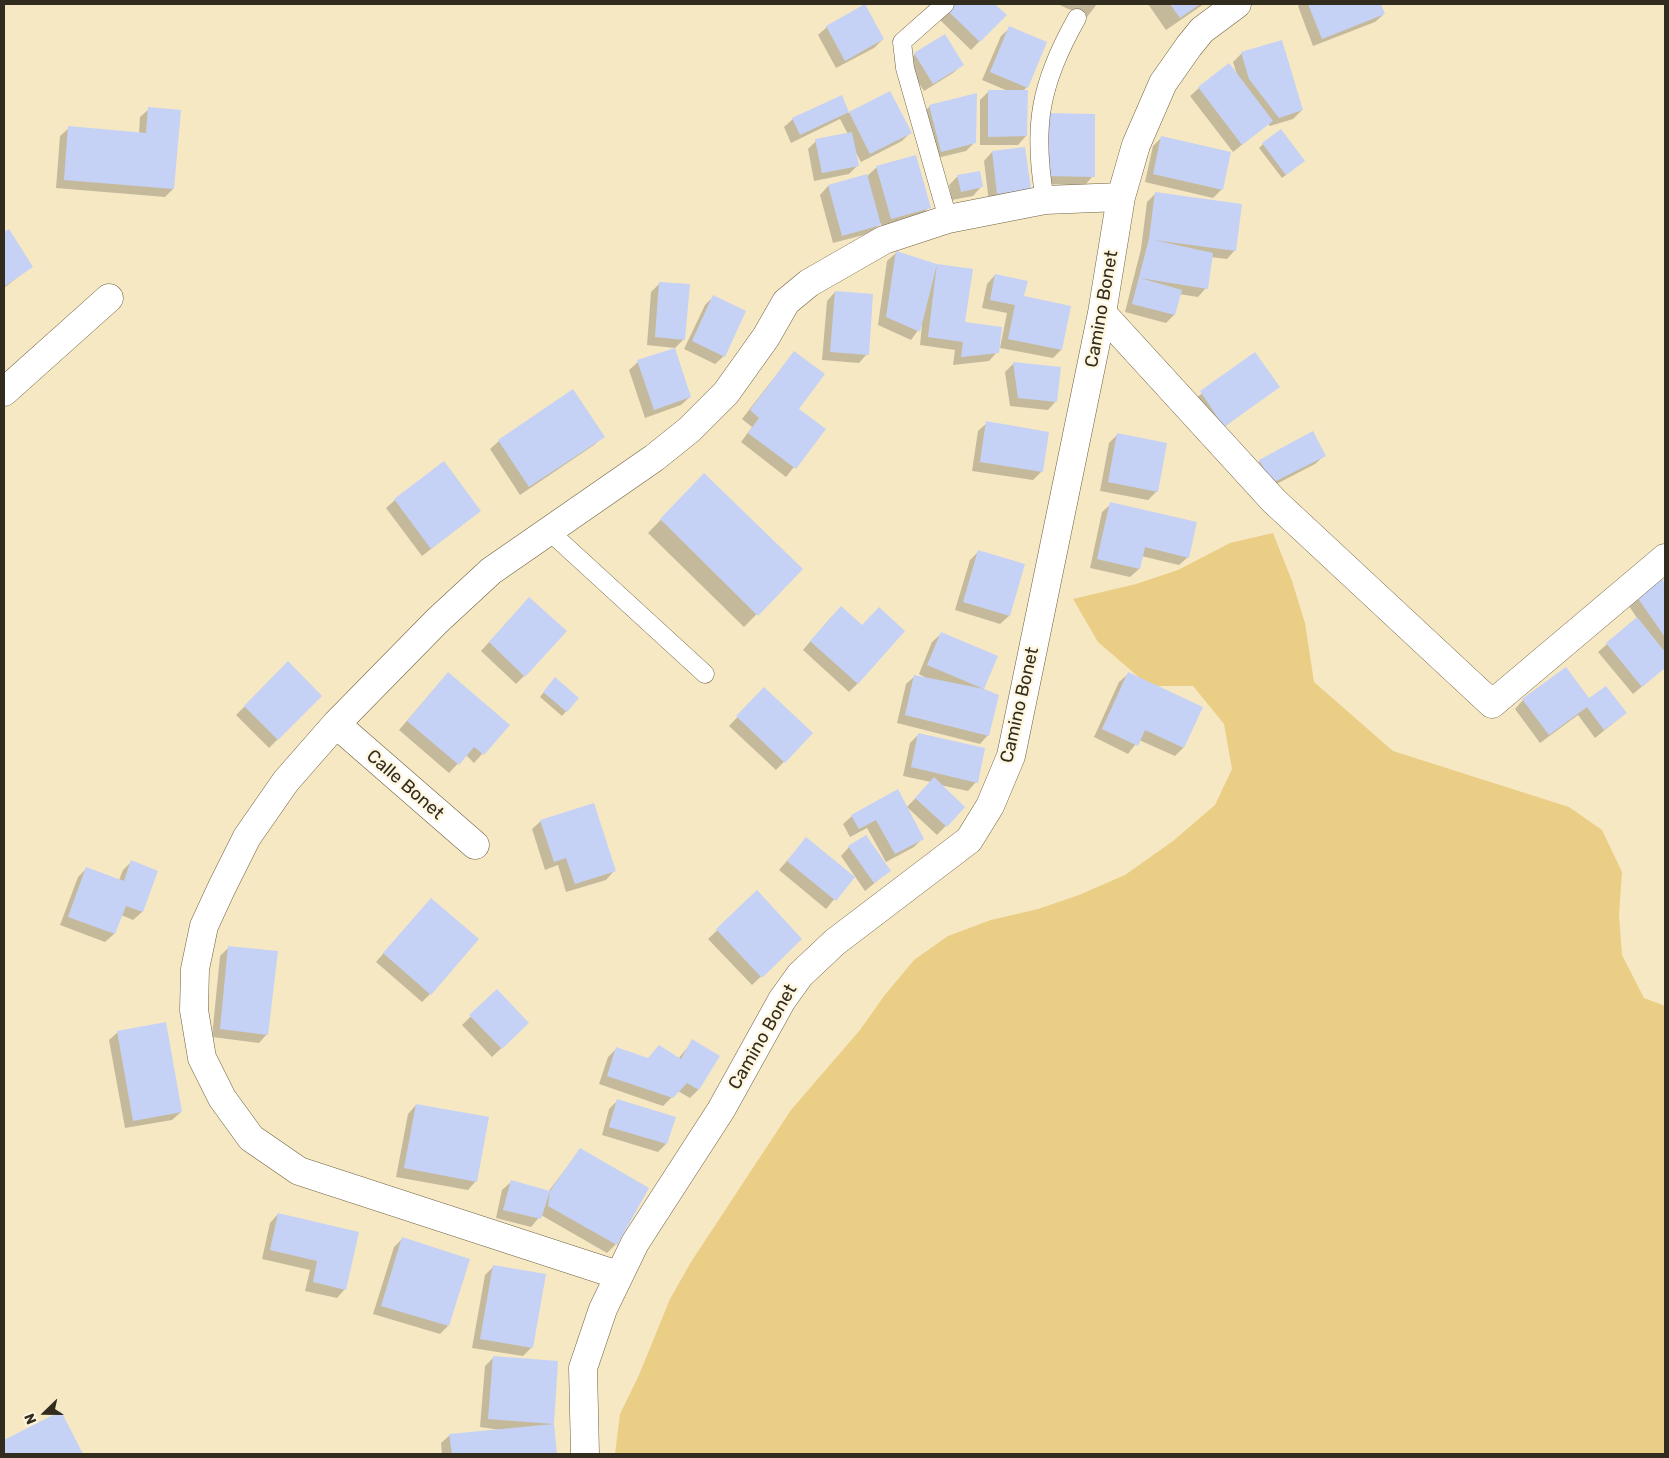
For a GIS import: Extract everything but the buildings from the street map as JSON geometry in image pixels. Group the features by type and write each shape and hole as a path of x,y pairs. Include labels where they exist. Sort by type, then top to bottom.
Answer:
{"street":[{"name":"Camino Bonet","path":"585,1454 584,1368 602,1309 634,1243 721,1110 782,1000 800,975 835,942 969,840 990,806 1011,756 1102,313 1121,197 1136,145 1163,83 1202,30 1237,4"},
{"path":"618,1275 299,1171 251,1138 222,1098 202,1058 194,1010 195,970 204,926 247,837 286,781 336,724 437,621 491,571 654,458 689,430 726,394 766,337 786,302 809,283 884,240 948,218 1045,200 1121,197"},
{"path":"4,392 110,298"},
{"path":"1102,313 1274,501 1492,704 1665,558"},
{"name":"Calle Bonet","path":"336,724 475,845"}],"lane":[{"path":"945,4 902,42 905,68 948,218"},
{"path":"1045,200 1038,165 1039,124 1046,88 1061,46 1077,18"},
{"path":"549,531 705,674"}],"shaded area":[{"path":"1273,533 1292,581 1305,623 1314,682 1393,751 1569,807 1602,830 1622,872 1619,915 1622,955 1644,998 1665,1006 1665,1454 615,1454 620,1414 639,1375 670,1299 691,1262 791,1110 860,1030 884,996 914,960 948,936 991,920 1038,909 1079,895 1125,875 1173,841 1215,805 1232,769 1224,724 1193,686 1149,686 1098,642 1073,599 1136,584 1178,570 1230,543"}]}
